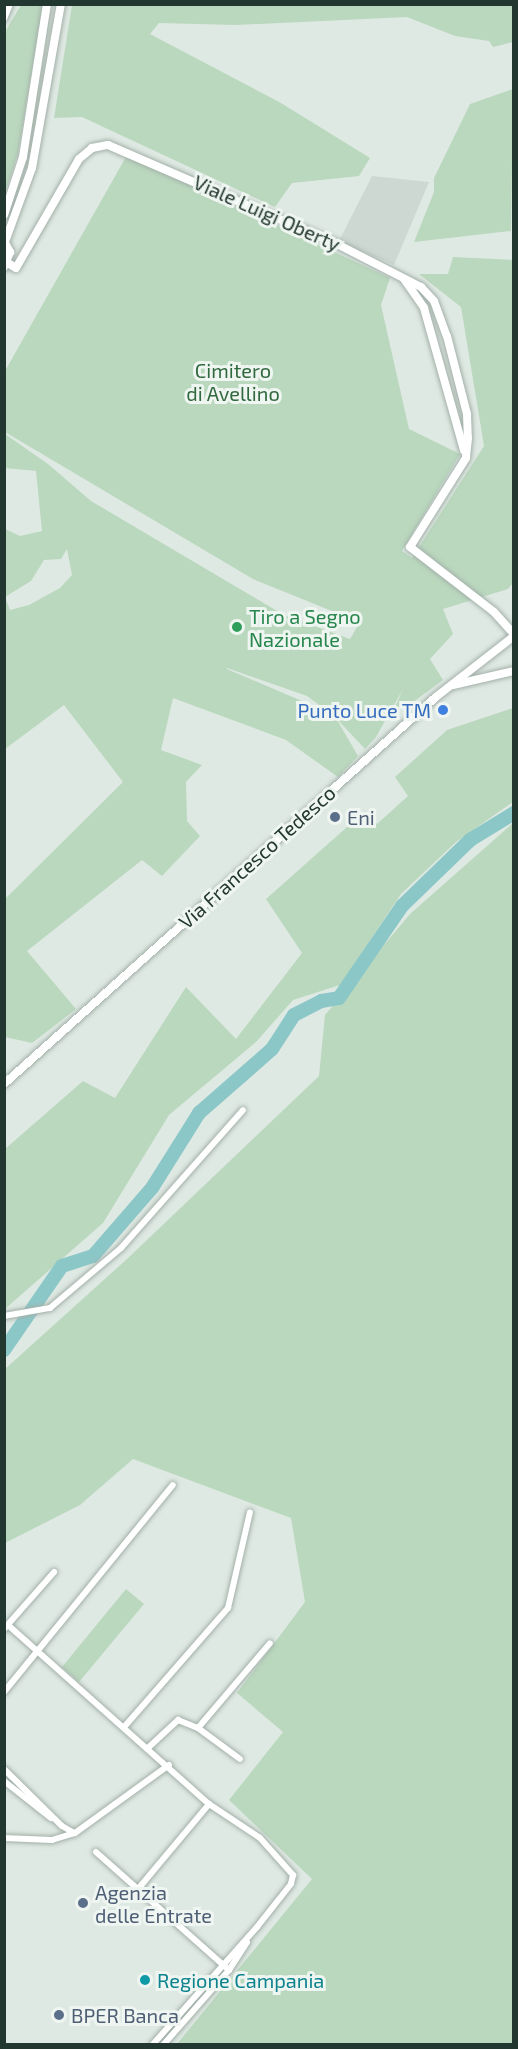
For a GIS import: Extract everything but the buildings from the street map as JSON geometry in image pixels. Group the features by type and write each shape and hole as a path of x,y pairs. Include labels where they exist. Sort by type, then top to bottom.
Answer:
{"main road":[{"path":"4,215 23,157 47,4"},
{"path":"6,265 10,252 5,242 32,168 61,4"}],"street":[{"path":"4,19 10,4"},
{"name":"Viale Luigi Oberty","path":"6,265 16,268 79,159 92,148 108,145 185,176 402,276"},
{"path":"402,276 424,308 466,458"},
{"path":"402,276 429,293 447,336 467,414 466,458 410,547 494,612 513,635"},
{"name":"Via Francesco Tedesco","path":"4,1084 451,685 513,635"},
{"path":"451,685 513,671"},
{"path":"4,1316 26,1310 50,1308 152,1218 243,1110"},
{"path":"4,1692 173,1485"},
{"path":"125,1726 228,1608 250,1512"},
{"path":"54,1572 6,1627 39,1651 149,1747 209,1804 260,1838 293,1875 291,1884 257,1927 153,2044"},
{"path":"198,1728 270,1643"},
{"path":"149,1747 178,1720 198,1728 240,1759"},
{"path":"4,1838 52,1840 75,1833 169,1765"},
{"path":"4,1769 62,1826"},
{"path":"4,1781 62,1826 75,1833"},
{"path":"138,1889 209,1804"},
{"path":"96,1852 229,1970"},
{"path":"164,2044 229,1970 257,1927"}],"shaded area":[{"path":"372,176 429,182 394,265 339,241"}],"green space":[{"path":"21,5 43,5 18,153 5,193 5,32"},
{"path":"72,5 513,5 513,42 493,47 489,41 455,36 407,17 236,25 159,23 150,34 281,103 370,158 359,176 292,183 275,207 82,117 54,118"},
{"path":"513,89 511,231 414,242 434,192 434,178 470,104"},
{"name":"Cimitero di Avellino","path":"127,155 390,278 381,305 409,429 460,454 402,551 412,558 484,446 461,307 419,274 448,274 453,257 513,260 513,583 508,589 443,609 453,634 430,659 443,680 405,708 395,707 403,689 376,737 365,749 336,718 358,756 338,777 286,740 173,698 161,750 202,765 186,782 187,821 200,836 162,876 142,860 27,951 76,1009 32,1043 5,1037 5,899 123,782 64,705 5,749 5,597 5,529 20,536 42,531 36,471 5,468 5,434 48,464 91,501 284,615 350,639 364,615 359,622 253,579 5,432 5,371","holes":["67,549 72,575 60,588 29,605 10,610 5,597 31,581 44,560 61,559","227,669 307,696 330,713"]},
{"path":"513,708 513,802 456,842 401,894 340,985 293,1000 256,1042 169,1115 103,1223 5,1309 5,1149 83,1081 115,1098 186,987 236,1039 302,953 266,899 365,811 377,824 408,796 395,777 447,730"},
{"path":"513,823 513,2044 177,2044 312,1879 229,1800 283,1732 237,1693 305,1602 291,1518 133,1459 80,1505 5,1543 5,1369 127,1259 319,1076 325,1015 410,914"},
{"path":"126,1589 144,1604 79,1682 62,1667"}],"waterway":[{"path":"4,1350 62,1266 93,1256 152,1188 199,1113 272,1049 294,1015 321,1001 339,998 402,906 470,840 514,813"}],"place":[{"name":"Tiro a Segno Nazionale","path":"237,627"},
{"name":"Punto Luce TM","path":"443,710"},
{"name":"Eni","path":"335,817"},
{"name":"Agenzia delle Entrate","path":"83,1903"},
{"name":"Regione Campania","path":"145,1980"},
{"name":"BPER Banca","path":"59,2015"}]}
